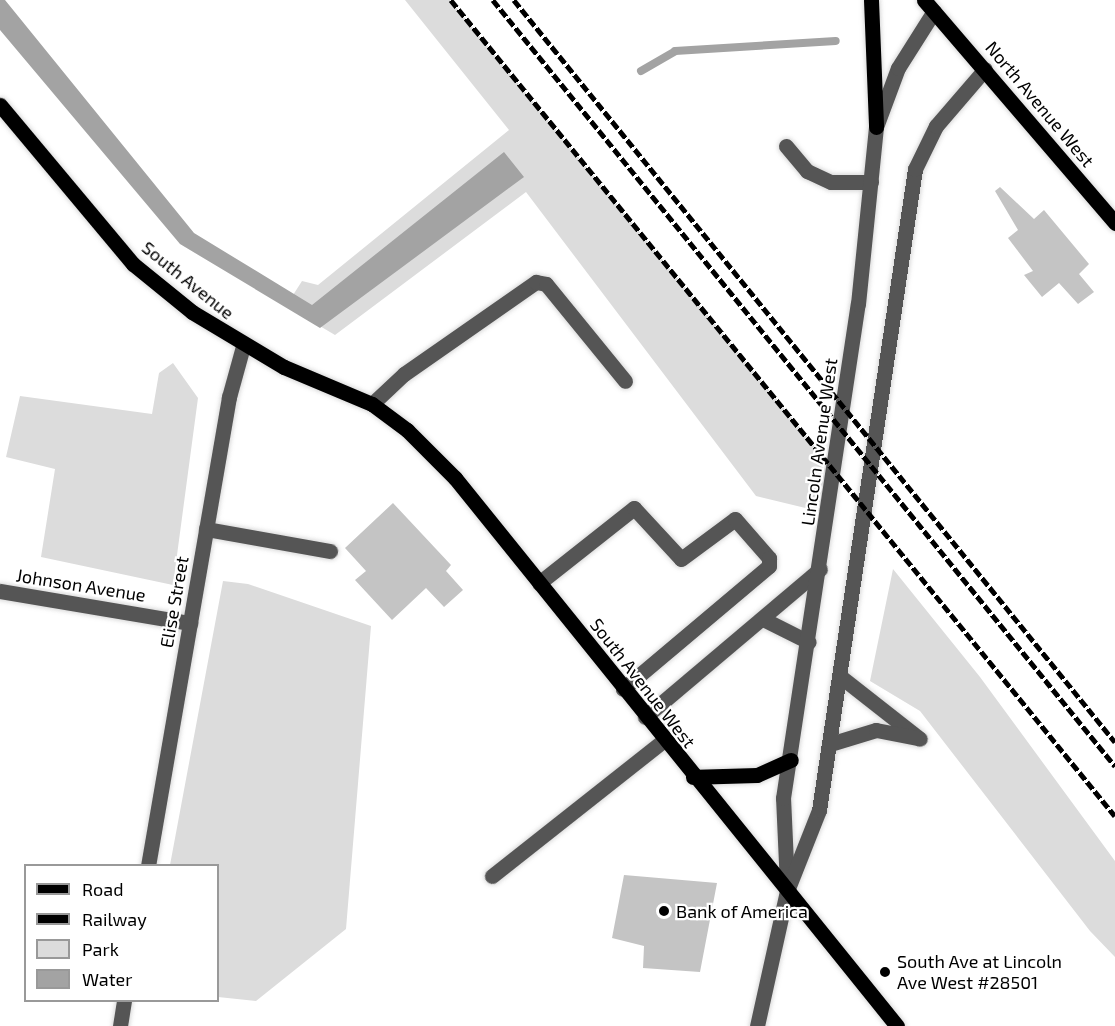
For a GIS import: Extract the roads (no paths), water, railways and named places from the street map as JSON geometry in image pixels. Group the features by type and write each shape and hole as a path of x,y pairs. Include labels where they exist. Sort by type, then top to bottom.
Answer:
{"main road":[{"path":"872,0 876,127"},
{"name":"North Avenue West","path":"929,5 1115,223"},
{"name":"South Avenue","path":"0,105 133,264 192,312 243,346 338,389"},
{"name":"South Avenue West","path":"338,389 372,404 407,430 455,478 693,777 897,1026"},
{"path":"693,777 757,775 791,760"}],"street":[{"name":"Lincoln Avenue West","path":"787,891 783,798 791,760 820,570 858,304 876,127 898,68 929,5"},
{"name":"Lincoln Avenue West","path":"757,1026 787,891 819,810 841,677 915,169 936,126 985,69"},
{"path":"786,146 807,171 831,182 871,182"},
{"path":"372,404 404,374 536,282 546,284 625,381"},
{"name":"Elise Street","path":"148,864 229,397 243,346"},
{"path":"539,583 634,508 681,559 735,519 770,558 769,566 623,689"},
{"path":"206,529 330,551"},
{"path":"645,717 820,570"},
{"name":"Johnson Avenue","path":"0,591 190,623"},
{"path":"764,619 809,642"},
{"path":"830,744 876,730 920,739 841,677"},
{"path":"492,876 664,740"},
{"path":"120,1026 124,1002"}],"water":[{"path":"0,0 5,0 194,233 312,305 504,152 524,177 320,328 180,244 0,30"}],"waterway":[{"path":"641,71 675,51 836,41"}],"railway":[{"path":"451,0 1115,816"},
{"path":"493,0 1115,766"},
{"path":"514,0 1115,742"}],"place":[{"name":"Bank of America","path":"664,911"},
{"name":"South Ave at Lincoln Ave West #28501","path":"885,972"}]}
